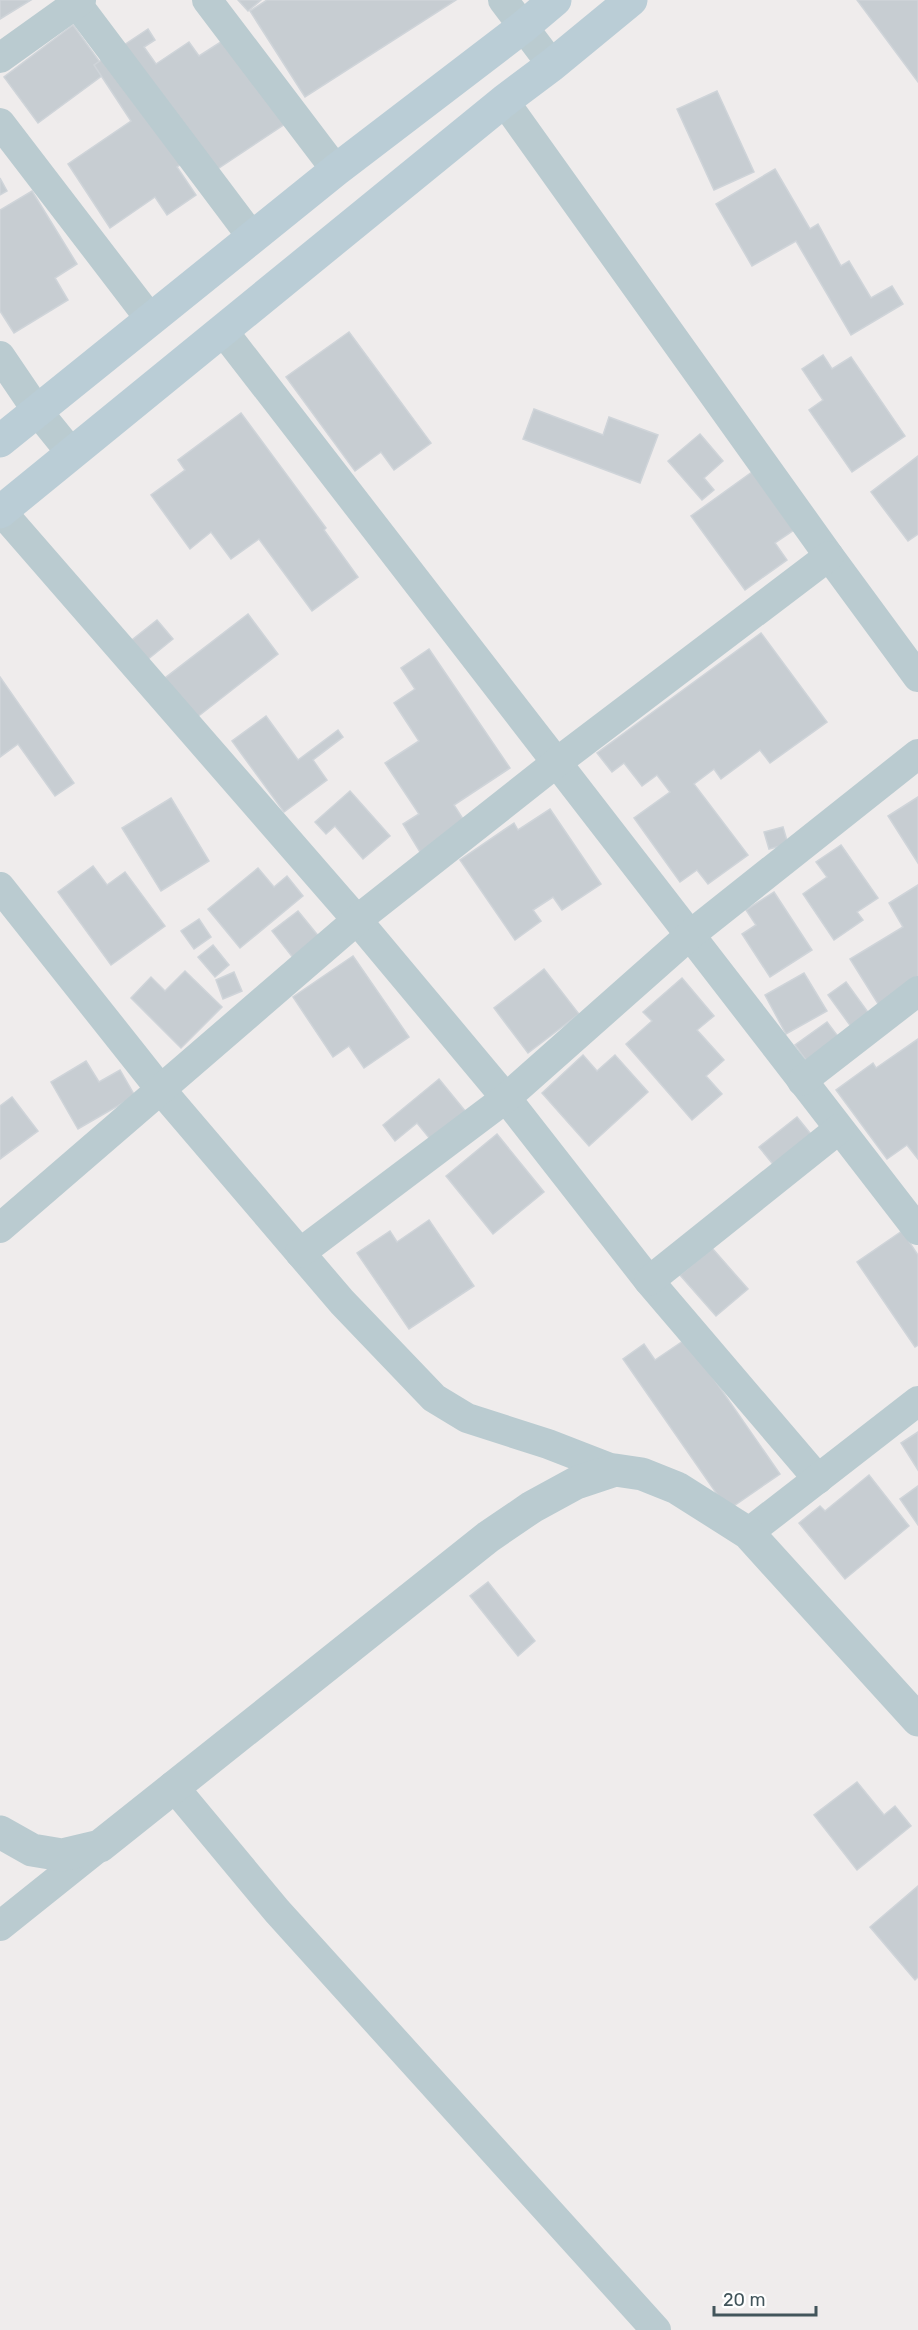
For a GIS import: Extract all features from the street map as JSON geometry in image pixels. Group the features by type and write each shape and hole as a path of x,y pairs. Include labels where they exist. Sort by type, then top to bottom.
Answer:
{"main road":[{"path":"0,441 336,170 555,0"},
{"path":"0,512 504,100 552,65 631,0"}],"street":[{"path":"207,0 336,170"},
{"path":"503,0 552,65"},
{"path":"0,58 77,1 252,237"},
{"path":"504,100 918,677"},
{"path":"0,123 151,320"},
{"path":"223,331 918,1230"},
{"path":"0,356 38,412 72,454"},
{"path":"0,512 357,921 506,1098 649,1281 818,1479"},
{"path":"0,1228 357,921 556,763 829,556"},
{"path":"300,1253 506,1098 690,935 918,754"},
{"path":"0,887 161,1090 342,1302 434,1398 467,1418 548,1444 615,1470 642,1473 677,1488 748,1533 918,1720"},
{"path":"802,1081 918,991"},
{"path":"649,1281 839,1129"},
{"path":"748,1533 918,1401"},
{"path":"0,1926 488,1537 532,1507 576,1483 615,1470"},
{"path":"173,1786 278,1911 656,2330"},
{"path":"0,1832 32,1850 62,1855 100,1846"}],"building":[{"path":"0,0 31,0 0,19"},
{"path":"238,0 261,0 248,11"},
{"path":"267,0 456,0 305,97 250,11"},
{"path":"857,0 918,0 918,82"},
{"path":"73,25 107,72 38,123 4,77"},
{"path":"148,29 155,40 144,47 156,64 189,42 199,56 230,36 288,122 213,172 199,152 177,167 196,195 167,215 155,197 110,228 68,164 131,121 94,65"},
{"path":"717,91 754,172 714,190 677,109"},
{"path":"775,169 810,229 818,224 841,266 849,261 871,298 892,286 903,304 851,335 796,241 752,266 716,204"},
{"path":"0,178 7,191 0,195"},
{"path":"32,191 77,264 55,278 68,300 14,333 0,311 0,210"},
{"path":"349,332 431,443 394,470 381,452 355,471 286,377"},
{"path":"823,355 832,369 851,357 905,436 852,472 809,410 823,400 802,369"},
{"path":"534,409 603,435 609,417 658,435 640,483 523,439"},
{"path":"241,413 326,528 324,530 358,577 312,611 259,539 231,559 211,532 190,549 151,495 185,470 178,460"},
{"path":"700,434 723,461 704,478 714,490 702,500 668,461"},
{"path":"918,456 918,534 908,541 871,492"},
{"path":"752,472 794,530 775,543 787,560 745,590 691,516"},
{"path":"248,614 278,654 196,718 165,678"},
{"path":"157,620 173,639 147,660 132,640"},
{"path":"761,633 827,722 770,763 760,750 721,779 714,769 694,784 748,855 708,884 697,870 680,882 634,818 670,792 657,775 642,786 624,763 612,772 597,753"},
{"path":"429,649 510,768 454,805 465,822 420,852 403,824 419,814 385,763 419,741 394,703 415,689 401,668"},
{"path":"0,677 74,783 55,796 18,744 0,757"},
{"path":"266,716 298,760 338,730 343,737 313,760 327,780 284,812 232,741"},
{"path":"350,791 390,836 363,859 335,826 326,834 315,822"},
{"path":"918,797 918,863 888,816"},
{"path":"171,798 209,861 161,891 122,828"},
{"path":"550,809 601,884 562,910 553,897 533,910 541,921 515,940 460,860 514,823 518,830"},
{"path":"783,827 788,844 769,849 764,832"},
{"path":"841,845 878,898 857,912 863,920 834,940 803,894 827,877 816,862"},
{"path":"93,866 107,885 125,872 165,926 111,965 58,892"},
{"path":"258,868 274,887 287,876 303,896 240,948 208,909"},
{"path":"918,885 918,984 880,1007 850,959 903,927 889,903"},
{"path":"774,892 812,950 770,977 742,934 756,925 746,910"},
{"path":"298,911 320,938 294,959 272,931"},
{"path":"199,919 211,937 194,949 181,931"},
{"path":"213,945 229,965 215,977 198,957"},
{"path":"353,956 409,1037 364,1068 349,1046 333,1057 293,997"},
{"path":"544,969 579,1014 528,1053 494,1008"},
{"path":"185,971 222,1007 181,1048 131,998 151,977 165,991"},
{"path":"234,972 242,991 223,999 216,980"},
{"path":"804,973 827,1011 786,1034 765,995"},
{"path":"682,978 714,1016 697,1030 724,1060 706,1076 722,1094 692,1120 626,1044 652,1021 643,1012"},
{"path":"846,982 870,1015 852,1028 828,995"},
{"path":"827,1022 840,1039 808,1063 795,1045"},
{"path":"918,1039 918,1159 907,1145 887,1159 836,1090 873,1063 876,1068"},
{"path":"583,1055 597,1071 615,1055 648,1092 589,1146 542,1093"},
{"path":"86,1061 99,1082 120,1070 135,1096 78,1129 51,1082"},
{"path":"439,1079 470,1117 435,1145 417,1123 395,1141 383,1125"},
{"path":"12,1097 38,1131 0,1159 0,1106"},
{"path":"797,1117 814,1138 776,1168 759,1147"},
{"path":"497,1134 544,1192 493,1234 446,1176"},
{"path":"429,1220 474,1286 409,1329 357,1253 390,1231 397,1242"},
{"path":"902,1231 918,1255 918,1345 915,1347 857,1262"},
{"path":"712,1248 748,1289 716,1316 680,1275"},
{"path":"686,1339 780,1474 728,1510 623,1359 644,1344 655,1360"},
{"path":"918,1432 918,1470 901,1443"},
{"path":"869,1475 909,1526 845,1579 799,1523 820,1506 825,1511"},
{"path":"918,1486 918,1525 900,1499"},
{"path":"488,1582 535,1641 518,1656 470,1596"},
{"path":"857,1782 884,1815 895,1806 911,1826 857,1870 814,1815"},
{"path":"918,1886 918,1977 915,1980 870,1927"}]}
